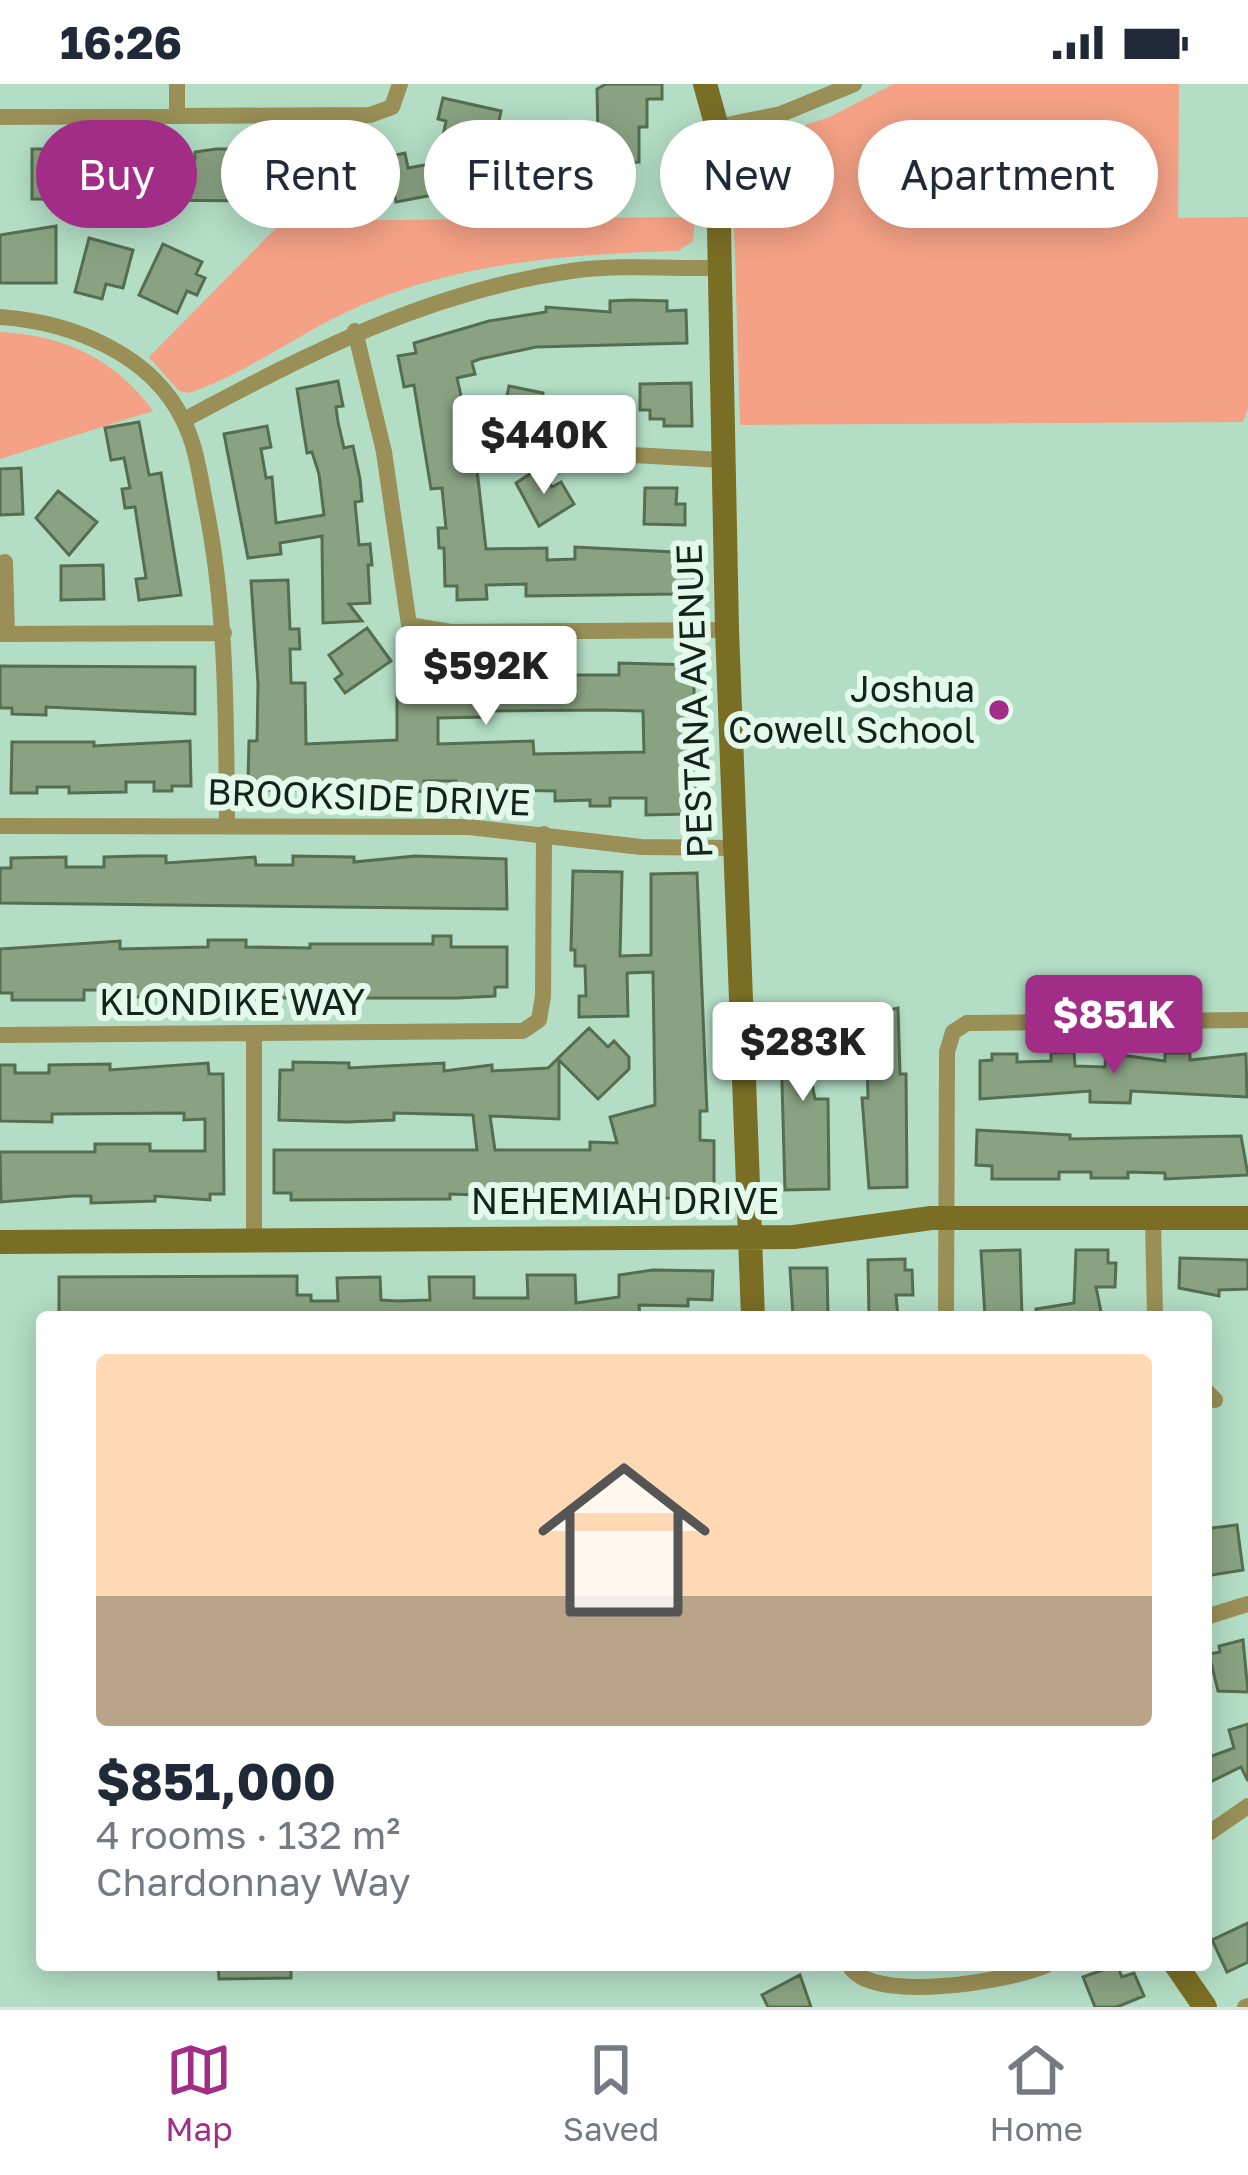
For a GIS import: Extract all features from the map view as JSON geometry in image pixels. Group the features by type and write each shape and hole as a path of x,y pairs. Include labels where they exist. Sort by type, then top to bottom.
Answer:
{"street":[{"path":"177,84 177,116"},
{"path":"0,117 370,115 392,107 400,84"},
{"name":"PESTANA AVENUE","path":"705,84 715,120"},
{"path":"751,120 781,114 854,84"},
{"name":"PESTANA AVENUE","path":"719,228 727,630 753,1311"},
{"path":"184,420 355,331 519,280 578,270 720,268"},
{"path":"0,317 74,329 114,349 162,391 184,420 215,549 224,633 227,824"},
{"path":"355,331 384,452 409,626 484,632 727,630"},
{"path":"584,439 615,454 723,460"},
{"path":"5,562 3,634 224,633"},
{"name":"BROOKSIDE DRIVE","path":"0,826 469,826 640,848 735,848"},
{"name":"KLONDIKE WAY","path":"0,1036 523,1031 539,1020 544,834"},
{"path":"946,1311 947,1052 953,1032 968,1023 1248,1020"},
{"path":"254,1035 254,1238"},
{"name":"NEHEMIAH DRIVE","path":"0,1242 747,1238 945,1219 1248,1218"},
{"path":"1153,1220 1155,1311"},
{"path":"1212,1615 1248,1604"},
{"path":"1212,1831 1248,1806"},
{"path":"857,1971 888,1984 946,1985 1005,1980 1030,1971"},
{"path":"1180,1971 1205,2007"}],"shaded area":[{"path":"893,84 1179,84 1178,218 1248,217 1248,408 1243,422 740,425 734,228 834,228 834,120 821,120"},
{"path":"660,217 660,228 694,228 693,241 678,251 517,263 400,290 340,315 189,393 179,391 149,357 276,228 400,228 400,220 424,220 424,228 636,228 636,218"},
{"path":"0,332 45,338 86,353 122,377 153,411 0,459"}],"building":[{"path":"606,84 662,84 662,99 647,99 647,127 639,127 639,162 636,120 598,120 597,89"},
{"path":"443,98 501,111 499,120 438,119"},
{"path":"32,149 36,149 36,199 32,199"},
{"path":"221,149 221,201 197,200 197,152"},
{"path":"405,153 408,168 424,165 424,197 400,201 400,154"},
{"path":"56,228 56,283 0,283 0,235"},
{"path":"89,238 133,250 123,288 106,284 102,299 75,292"},
{"path":"163,244 202,262 196,274 205,278 197,295 187,291 177,313 139,295"},
{"path":"610,301 667,301 667,311 686,310 687,343 536,347 472,362 475,374 457,378 476,461 486,549 547,548 547,560 575,559 575,547 694,553 694,585 676,585 676,594 526,596 526,584 486,585 487,599 457,600 457,586 445,586 444,548 439,548 438,528 446,528 442,488 431,489 414,385 404,387 398,356 416,353 414,343 489,321 546,312 546,307 610,312"},
{"path":"338,381 343,406 336,407 338,422 344,448 353,446 360,479 362,501 355,502 359,545 370,544 370,603 349,604 362,621 323,623 322,536 280,543 281,554 248,558 224,434 267,426 271,447 261,449 266,478 272,477 276,523 324,515 319,474 312,452 307,453 297,389"},
{"path":"691,383 692,426 664,426 664,419 650,419 650,410 640,410 640,384"},
{"path":"509,386 543,393 540,412 548,414 543,436 502,421"},
{"path":"139,422 149,475 161,473 181,595 139,600 136,579 146,578 135,507 125,508 122,489 130,488 124,458 111,460 105,428"},
{"path":"21,468 23,514 0,515 0,469"},
{"path":"533,472 537,478 544,474 552,487 561,482 574,504 539,526 516,483"},
{"path":"645,488 677,488 676,504 685,504 685,525 644,524"},
{"path":"58,491 97,522 69,555 36,518"},
{"path":"103,565 104,599 61,600 61,566"},
{"path":"288,580 290,629 299,629 300,649 290,649 291,683 305,683 306,744 397,740 397,672 572,663 572,675 619,675 619,663 694,665 694,711 689,711 696,799 686,799 687,814 646,815 646,798 610,798 610,806 590,806 590,800 555,801 555,791 456,789 456,781 424,781 423,791 359,793 359,785 345,781 318,781 319,790 262,790 262,781 248,781 249,741 257,741 258,684 251,581","holes":["486,711 643,711 644,752 534,754 533,741 438,744 438,718 486,717"]},
{"path":"367,628 391,661 345,693 335,679 342,674 329,655"},
{"path":"0,666 195,667 195,714 46,707 46,715 12,714 12,708 0,708"},
{"path":"190,741 191,786 154,791 154,782 126,782 126,792 69,793 69,787 37,787 37,793 11,793 12,742 94,742 94,746"},
{"path":"166,856 166,863 255,857 256,865 293,865 293,856 354,857 354,862 415,856 506,859 507,909 0,903 0,868 11,868 11,858 66,857 66,867 104,867 104,857"},
{"path":"573,871 622,872 620,956 651,955 651,874 697,873 707,1111 700,1111 700,1140 714,1141 714,1190 703,1190 703,1199 548,1195 548,1200 478,1201 478,1195 450,1194 450,1199 291,1200 291,1193 274,1193 274,1150 477,1150 473,1115 394,1113 394,1120 279,1120 280,1070 293,1070 293,1062 349,1063 349,1068 444,1063 444,1071 492,1065 492,1071 548,1068 589,1028 608,1047 614,1041 629,1057 629,1069 598,1099 559,1060 559,1119 490,1116 495,1150 590,1150 590,1142 617,1143 610,1117 655,1105 653,972 627,973 628,1016 579,1017 579,996 586,996 585,966 575,966 575,950 571,950"},
{"path":"433,936 451,936 451,947 507,947 507,987 495,987 495,996 457,998 223,998 222,987 179,990 179,997 117,997 117,990 84,990 84,1000 12,1000 12,993 0,993 0,949 120,941 120,949 208,947 208,940 246,940 246,947 310,948 310,944 433,944"},
{"path":"898,1008 900,1074 906,1074 907,1187 869,1188 862,1098 868,1098 867,1060 861,1060 860,1016"},
{"path":"822,1010 823,1051 806,1052 815,1099 828,1099 829,1189 785,1190 780,1011"},
{"path":"1074,1052 1075,1066 1105,1067 1106,1053 1165,1061 1165,1053 1190,1053 1190,1060 1246,1054 1247,1097 1131,1091 1130,1103 1090,1102 1090,1091 980,1099 980,1061 992,1060 992,1054 1017,1054 1017,1062 1051,1061 1051,1053"},
{"path":"208,1063 209,1074 223,1074 224,1194 210,1194 210,1200 155,1196 155,1201 91,1203 91,1196 73,1196 1,1202 0,1152 95,1152 95,1144 205,1151 205,1119 184,1120 184,1113 52,1114 52,1122 0,1121 0,1065 15,1065 15,1073 49,1073 49,1065 110,1064 110,1070"},
{"path":"977,1130 1070,1135 1070,1139 1241,1136 1248,1175 1165,1179 1165,1173 1128,1172 1128,1178 1091,1178 1091,1172 1059,1172 1059,1179 992,1179 992,1166 976,1165"},
{"path":"1020,1250 1022,1311 985,1311 981,1251"},
{"path":"1076,1250 1108,1250 1108,1263 1116,1263 1115,1287 1096,1287 1101,1311 1036,1311 1074,1303"},
{"path":"1180,1258 1248,1260 1248,1289 1219,1290 1219,1296 1179,1288"},
{"path":"905,1259 905,1270 912,1270 913,1295 896,1295 897,1311 869,1311 868,1260"},
{"path":"790,1268 827,1268 828,1311 793,1311"},
{"path":"713,1271 712,1300 688,1299 688,1306 639,1305 640,1311 59,1311 59,1277 297,1276 297,1295 311,1295 311,1301 338,1301 337,1278 380,1277 381,1300 397,1301 430,1300 429,1277 474,1277 474,1298 528,1298 527,1275 575,1275 576,1303 619,1297 619,1275"},
{"path":"1237,1525 1243,1570 1212,1575 1212,1528"},
{"path":"1243,1640 1248,1692 1218,1691 1212,1653 1220,1652 1219,1646"},
{"path":"1248,1724 1248,1781 1241,1767 1212,1781 1212,1756 1234,1748 1229,1730"},
{"path":"1248,1923 1248,1962 1227,1972 1212,1940"},
{"path":"218,1971 291,1971 291,1978 219,1979"},
{"path":"1100,1971 1120,1971 1122,1977 1134,1973 1144,1996 1117,2007 1095,2007 1083,1977"},
{"path":"800,1975 811,2007 768,2007 762,1995"}],"place":[{"name":"Joshua Cowell School","path":"999,710"}]}
